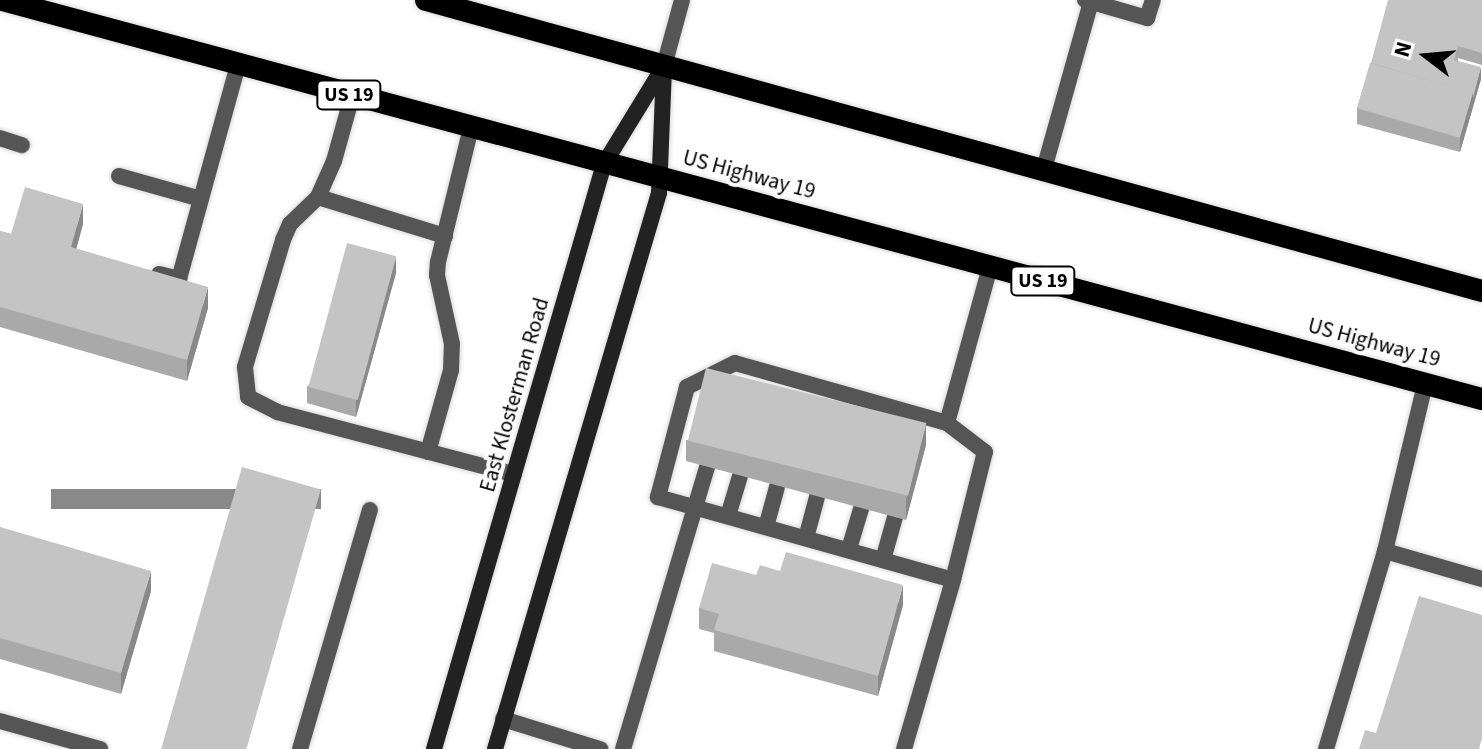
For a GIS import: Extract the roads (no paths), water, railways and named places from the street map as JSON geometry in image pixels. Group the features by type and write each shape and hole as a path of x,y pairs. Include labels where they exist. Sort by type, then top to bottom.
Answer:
{"highway":[{"name":"US Highway 19","path":"2,0 1482,399"},
{"path":"426,0 1482,291"}],"main road":[{"name":"East Klosterman Road","path":"434,749 604,164 664,66"},
{"name":"East Klosterman Road","path":"495,749 662,179 664,66"}],"street":[{"name":"East Klosterman Road","path":"664,66 682,0"},
{"path":"1044,169 1088,1 1147,18 1153,0"},
{"path":"138,269 179,279 238,65"},
{"path":"352,96 334,161 318,197 290,224 283,240 245,367 248,397 277,412 514,474"},
{"path":"428,452 451,370 452,344 437,275 471,128"},
{"path":"0,138 22,145"},
{"path":"119,176 201,199"},
{"path":"318,197 445,236"},
{"path":"947,423 990,267"},
{"path":"735,363 767,380 921,423 947,423 985,452 953,580 904,749"},
{"path":"727,393 735,363"},
{"path":"735,363 687,387 658,497 953,580"},
{"path":"1326,749 1385,551 1425,384"},
{"path":"623,749 707,467"},
{"path":"728,516 740,476"},
{"path":"766,527 777,487"},
{"path":"806,538 817,497"},
{"path":"849,549 861,509"},
{"path":"300,749 370,510"},
{"path":"883,560 895,517"},
{"path":"1385,551 1482,579"},
{"path":"503,719 600,749"},
{"path":"0,721 100,749"}]}
